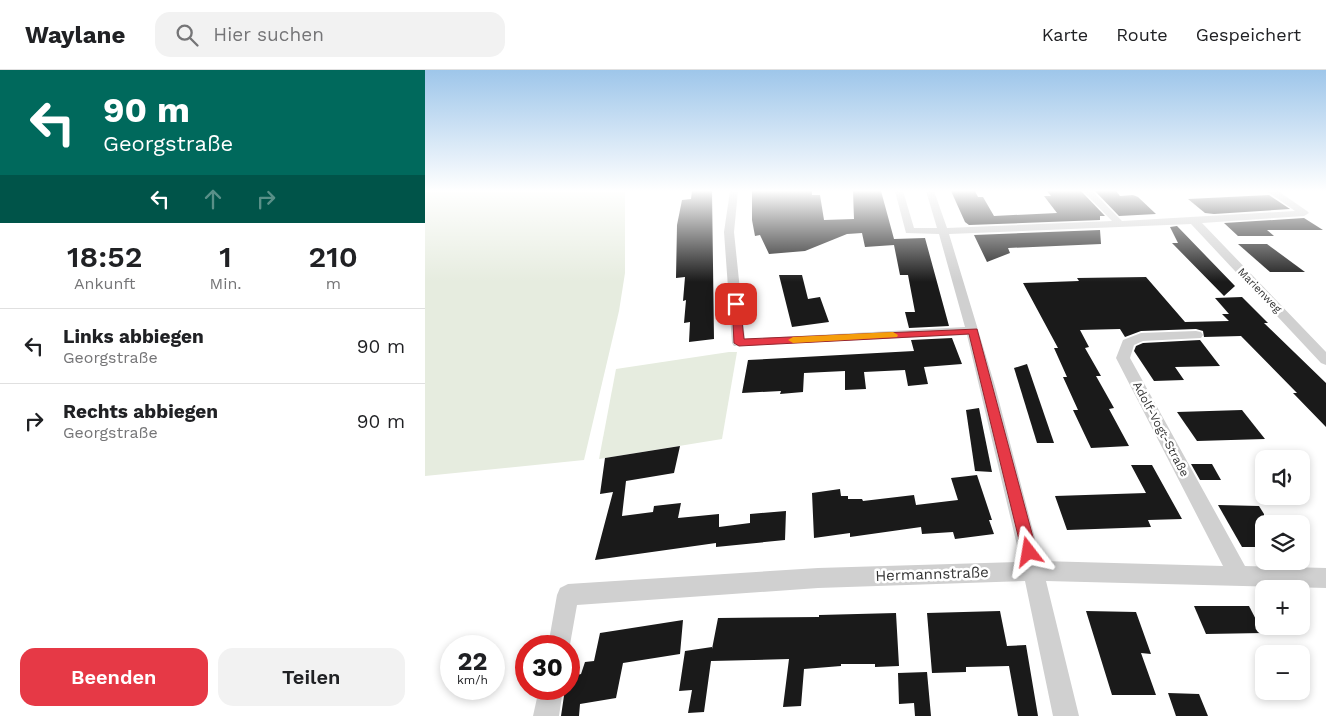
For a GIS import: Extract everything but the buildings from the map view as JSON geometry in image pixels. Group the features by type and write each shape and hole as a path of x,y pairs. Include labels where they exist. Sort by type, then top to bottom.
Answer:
{"street":[{"path":"730,221 729,232 739,343 973,331"},
{"path":"908,221 911,231 1190,221"},
{"path":"940,221 973,331 1034,570 1065,716"},
{"path":"1116,221 1119,224"},
{"name":"Marienweg","path":"1194,221 1326,360"},
{"name":"Adolf-Vogt-Straße","path":"1196,335 1141,337 1128,343 1123,358 1239,575"},
{"name":"Hermannstraße","path":"561,635 568,595 818,578 1034,570 1326,578"},
{"path":"546,716 549,700"}],"shaded area":[{"path":"425,221 625,221 625,273 619,311 584,460 425,476"},
{"path":"737,352 722,439 599,459 616,369"}],"slow traffic":[{"path":"793,340 893,335"}],"route":[{"path":"736,304 739,343 973,331 985,372 1029,552"}]}
